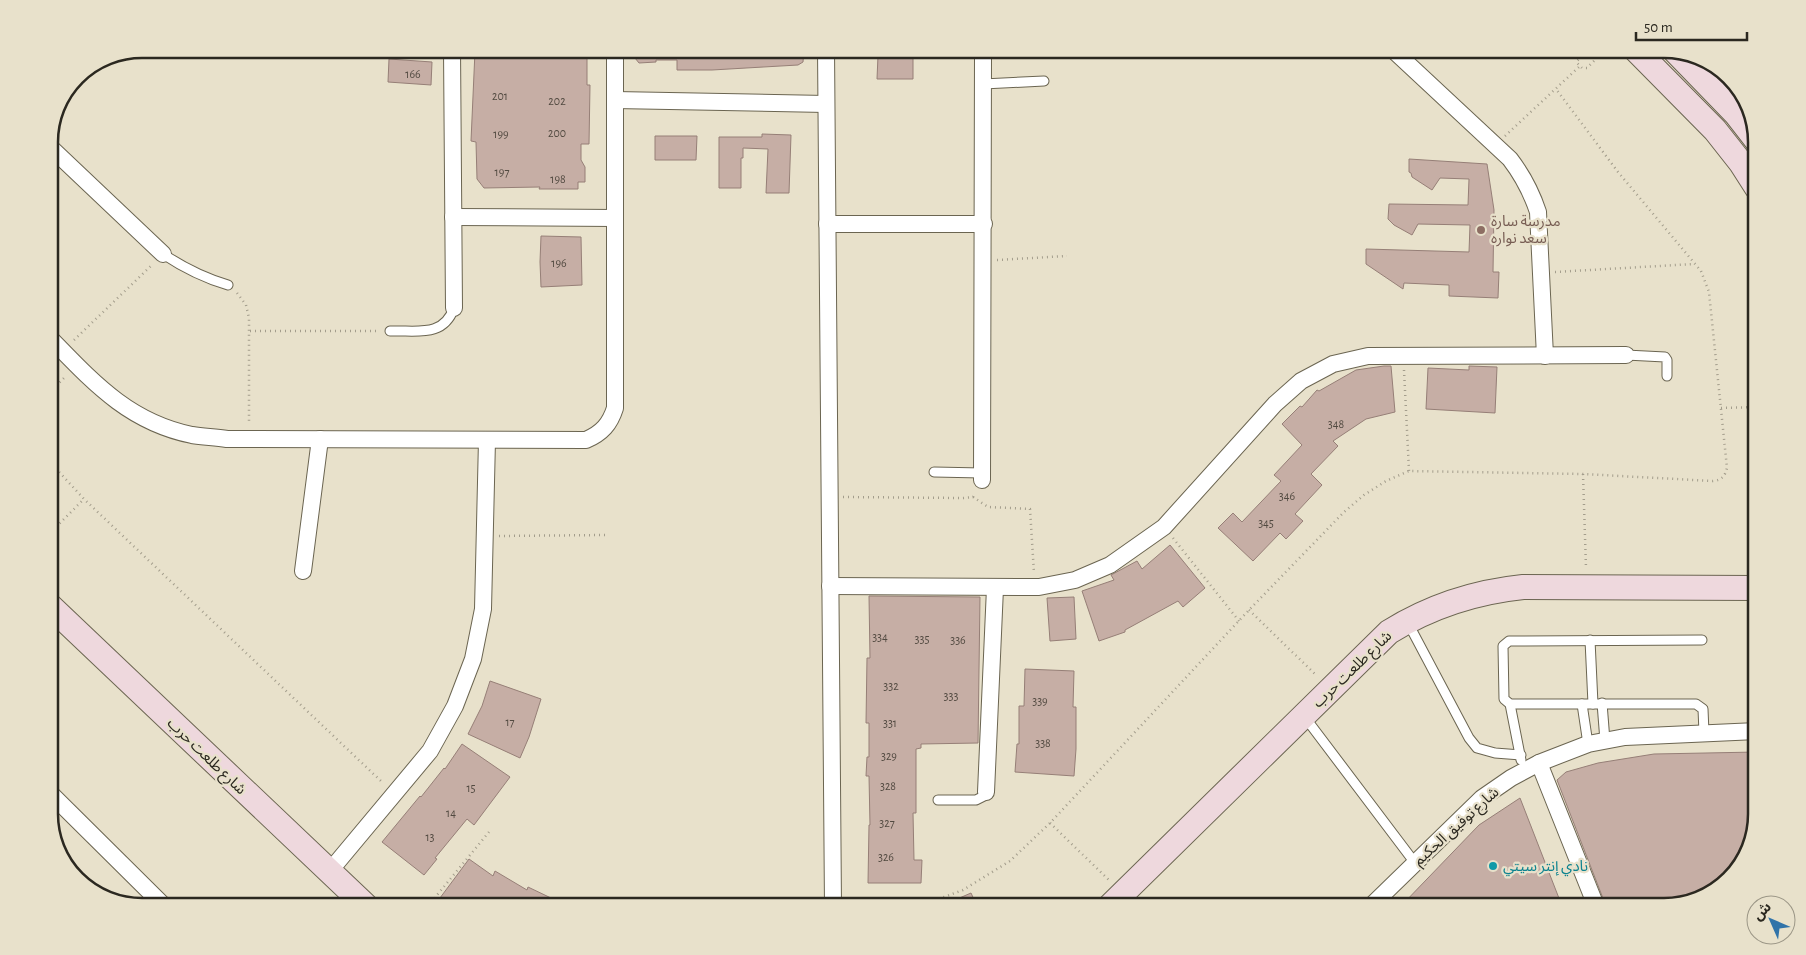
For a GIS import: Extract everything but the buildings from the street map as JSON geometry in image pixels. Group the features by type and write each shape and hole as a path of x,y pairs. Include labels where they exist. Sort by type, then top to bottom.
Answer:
{"street":[{"path":"452,58 454,308"},
{"path":"58,347 99,388 127,409 158,425 192,435 227,439 487,440 586,440 597,436 612,419 615,408 615,58"},
{"path":"826,58 832,898"},
{"path":"982,477 983,58"},
{"path":"1406,58 1510,159 1522,175 1531,192 1538,212 1545,356"},
{"path":"1644,58 1715,130 1748,174"},
{"path":"1684,60 1747,129"},
{"path":"615,100 826,104"},
{"path":"58,155 163,254"},
{"path":"453,217 615,218"},
{"path":"827,224 984,224"},
{"path":"830,586 1035,587 1076,580 1110,565 1164,527 1275,404 1301,381 1333,364 1368,356 1626,355"},
{"path":"304,571 320,439"},
{"path":"329,872 395,795 434,743 455,706 473,659 483,609 487,440"},
{"name":"شارع طلعت حرب","path":"1118,898 1389,632 1407,621 1444,604 1483,592 1523,587 1748,588"},
{"path":"986,792 995,588"},
{"name":"شارع طلعت حرب","path":"58,614 357,898"},
{"name":"شارع توفيق الحكيم","path":"1379,898 1482,798 1522,763 1539,763 1588,744 1625,737 1748,731"},
{"path":"1539,763 1593,898"},
{"path":"58,801 156,898"}],"lane":[{"path":"983,84 1044,81"},
{"path":"163,254 183,268 228,286"},
{"path":"390,331 434,330 443,326 450,318 454,308"},
{"path":"1626,355 1665,357 1667,360 1667,376"},
{"path":"934,472 982,477"},
{"path":"1407,621 1477,748 1522,763"},
{"path":"1590,640 1597,704 1605,741"},
{"path":"1522,763 1510,704 1504,699 1503,646 1507,642 1702,640"},
{"path":"1510,704 1699,705 1703,709 1704,733"},
{"path":"1582,704 1588,744"},
{"path":"1304,716 1415,863"},
{"path":"938,800 976,800 984,796 986,792"}],"path":[{"path":"1580,58 1577,63 1582,68 1587,68 1597,58"},
{"path":"1495,145 1580,66"},
{"path":"942,898 963,890 1010,861 1050,823 1249,610 1357,501 1386,481 1409,471 1583,474 1713,481 1720,480 1725,475 1727,468 1710,292 1706,282 1695,264 1618,172 1556,89"},
{"path":"62,351 163,254"},
{"path":"984,260 1067,256"},
{"path":"1541,273 1695,264"},
{"path":"228,286 239,294 246,305 249,318 250,439"},
{"path":"250,331 390,331"},
{"path":"1403,356 1409,471"},
{"path":"58,384 77,366"},
{"path":"1721,408 1748,407"},
{"path":"58,471 84,499 395,795"},
{"path":"1583,474 1586,587"},
{"path":"829,497 973,497 980,490 982,477"},
{"path":"973,497 988,507 1030,509 1035,587"},
{"path":"58,525 84,499"},
{"path":"1164,527 1239,621"},
{"path":"486,536 605,535"},
{"path":"1249,610 1330,690"},
{"path":"1050,823 1114,898"},
{"path":"435,898 489,832"}],"place":[{"name":"مدرسة سارة سعد نواره","path":"1481,230"},
{"name":"نادي إنتر سيتي","path":"1493,866"}]}
